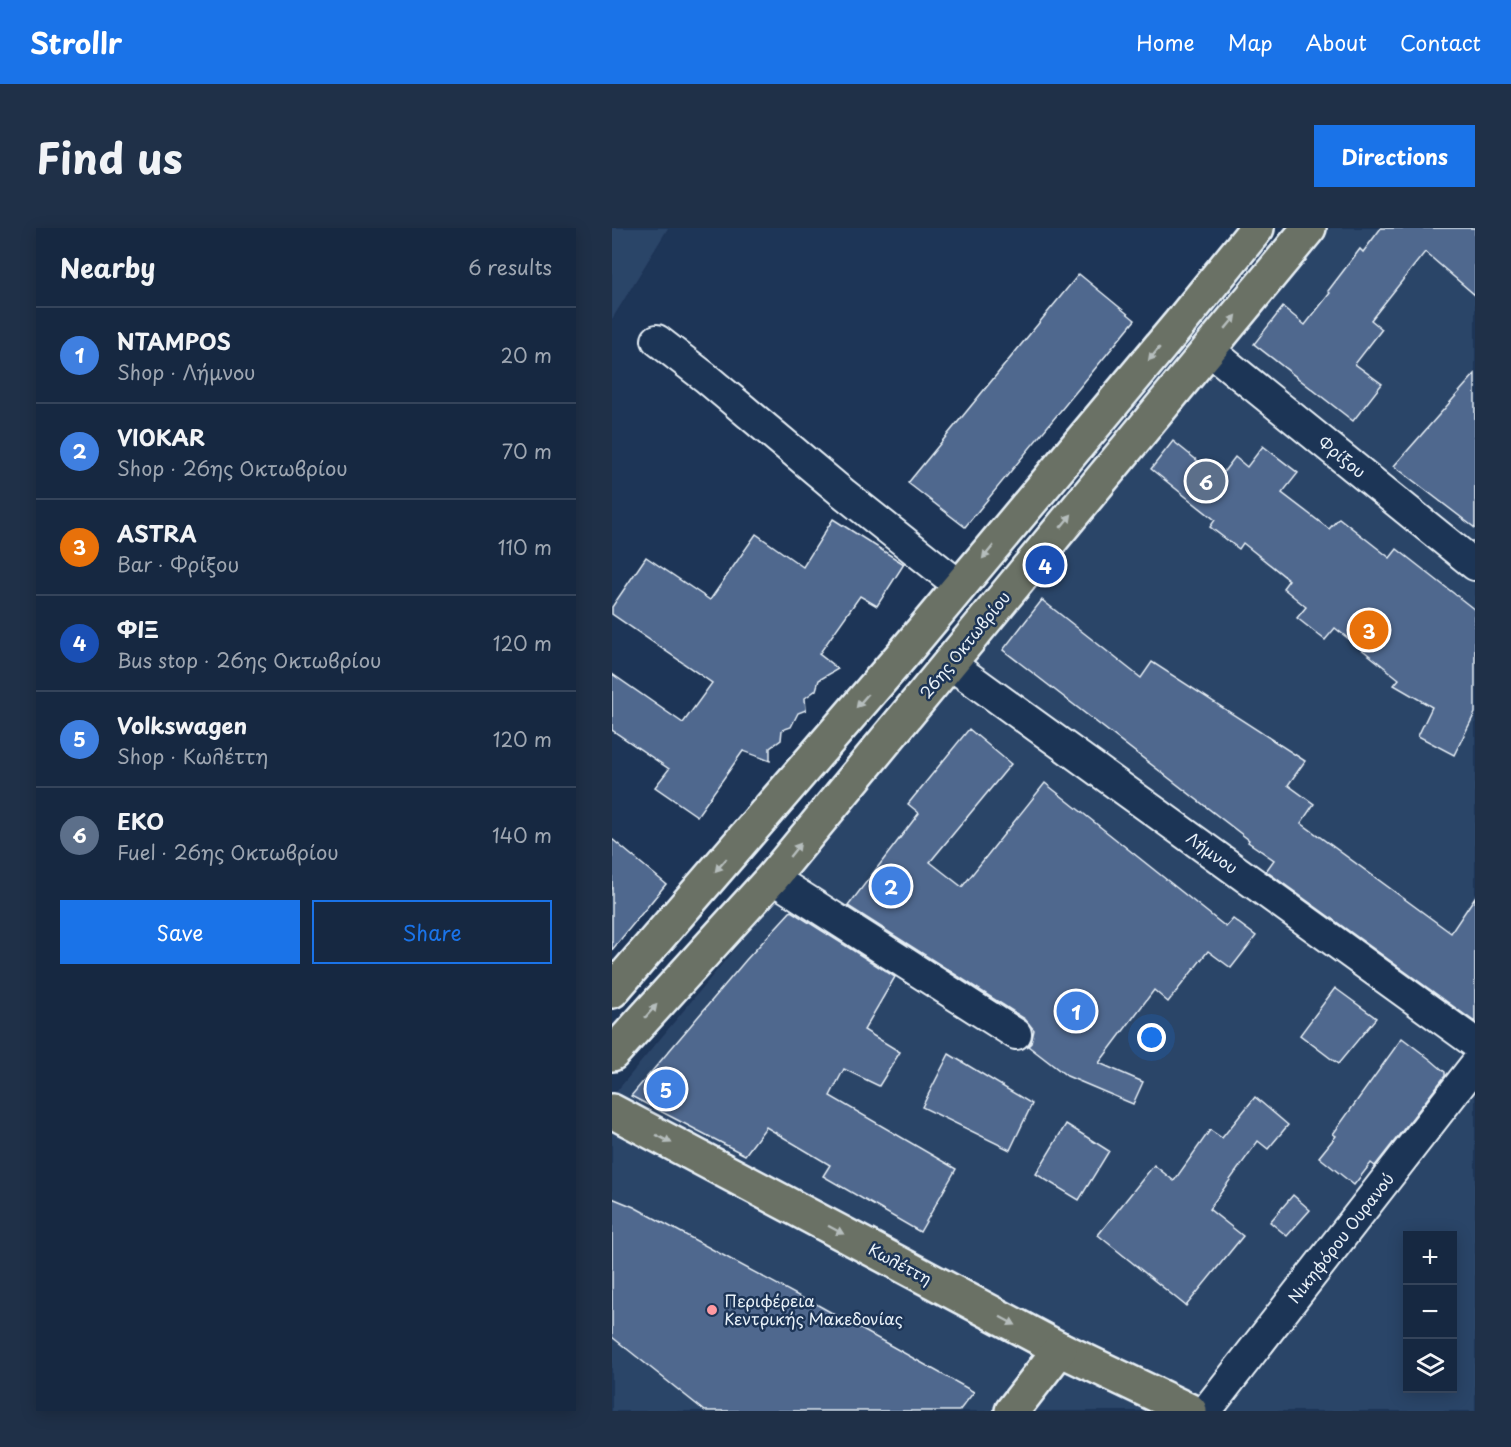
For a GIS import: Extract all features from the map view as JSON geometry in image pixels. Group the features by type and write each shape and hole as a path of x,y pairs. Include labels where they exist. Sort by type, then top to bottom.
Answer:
{"main road":[{"path":"612,990 903,654 1257,228"},
{"name":"26ης Οκτωβρίου","path":"612,1054 772,878 1309,228"},
{"name":"Κωλέττη","path":"612,1112 1060,1349 1190,1411"},
{"path":"1012,1411 1060,1349"}],"street":[{"path":"657,340 960,586"},
{"name":"Φρίξου","path":"1208,349 1475,565"},
{"name":"Λήμνου","path":"949,663 1475,1043"},
{"path":"772,878 1016,1034"},
{"name":"Νικηφόρου Ουρανού","path":"1206,1411 1475,1065"}],"shaded area":[{"path":"612,228 668,228 612,319"},
{"path":"1330,228 1475,228 1475,1411 612,1411 612,1097"}],"building":[{"path":"1381,228 1475,228 1475,295 1425,252 1371,320 1382,329 1355,364 1382,384 1353,421 1254,344 1283,307 1305,325 1360,249 1363,252"},
{"path":"1079,274 1135,320 965,527 908,483"},
{"path":"1475,374 1475,528 1394,466"},
{"path":"1173,441 1219,478 1235,457 1247,467 1263,446 1298,473 1282,493 1329,529 1339,518 1390,558 1397,549 1475,610 1475,713 1454,755 1418,736 1432,707 1394,685 1399,679 1335,628 1325,640 1297,618 1306,607 1283,588 1289,580 1243,543 1239,549 1210,527 1215,520 1151,469"},
{"path":"833,519 904,564 877,606 860,596 819,654 838,669 819,680 816,690 805,698 806,710 798,713 791,727 782,730 781,740 770,748 770,761 743,751 697,816 655,787 669,769 612,730 612,674 683,723 712,683 612,614 612,607 646,557 710,600 756,534 803,567"},
{"path":"1042,600 1141,678 1152,662 1305,761 1288,785 1314,804 1301,823 1451,933 1475,897 1475,1022 1266,871 1274,860 1003,650"},
{"path":"969,729 1011,764 930,862 962,887 1045,783 1226,927 1233,919 1256,936 1231,968 1208,951 1168,1002 1154,990 1099,1063 1143,1082 1133,1104 1067,1076 1028,1046 1034,1030 1025,1019 848,906 919,813 908,804"},
{"path":"612,839 666,884 612,950"},
{"path":"791,911 895,977 864,1030 900,1052 879,1086 844,1069 830,1096 956,1169 920,1232 823,1176 830,1165 766,1127 745,1155 631,1096 746,960"},
{"path":"1335,988 1376,1018 1338,1064 1300,1035"},
{"path":"1402,1038 1445,1072 1445,1076 1375,1166 1371,1163 1354,1185 1319,1157 1336,1136 1333,1134"},
{"path":"949,1054 1032,1104 1010,1150 922,1107"},
{"path":"1255,1097 1288,1125 1268,1149 1258,1141 1209,1209 1243,1236 1186,1306 1098,1235 1154,1165 1174,1181 1210,1130 1222,1138"},
{"path":"1066,1124 1109,1151 1079,1200 1036,1174"},
{"path":"1293,1195 1310,1210 1287,1236 1270,1222"},
{"name":"Περιφέρεια Κεντρικής Μακεδονίας","path":"612,1198 634,1207 816,1304 974,1392 959,1411 705,1411 612,1337"}],"place":[{"name":"EKO","path":"1206,481"},
{"name":"ΦΙΞ","path":"1045,565"},
{"name":"ASTRA","path":"1369,630"},
{"name":"VIOKAR","path":"891,886"},
{"name":"NTAMPOS","path":"1076,1011"},
{"name":"Volkswagen","path":"666,1089"},
{"name":"Περιφέρεια Κεντρικής Μακεδονίας","path":"712,1310"}]}
